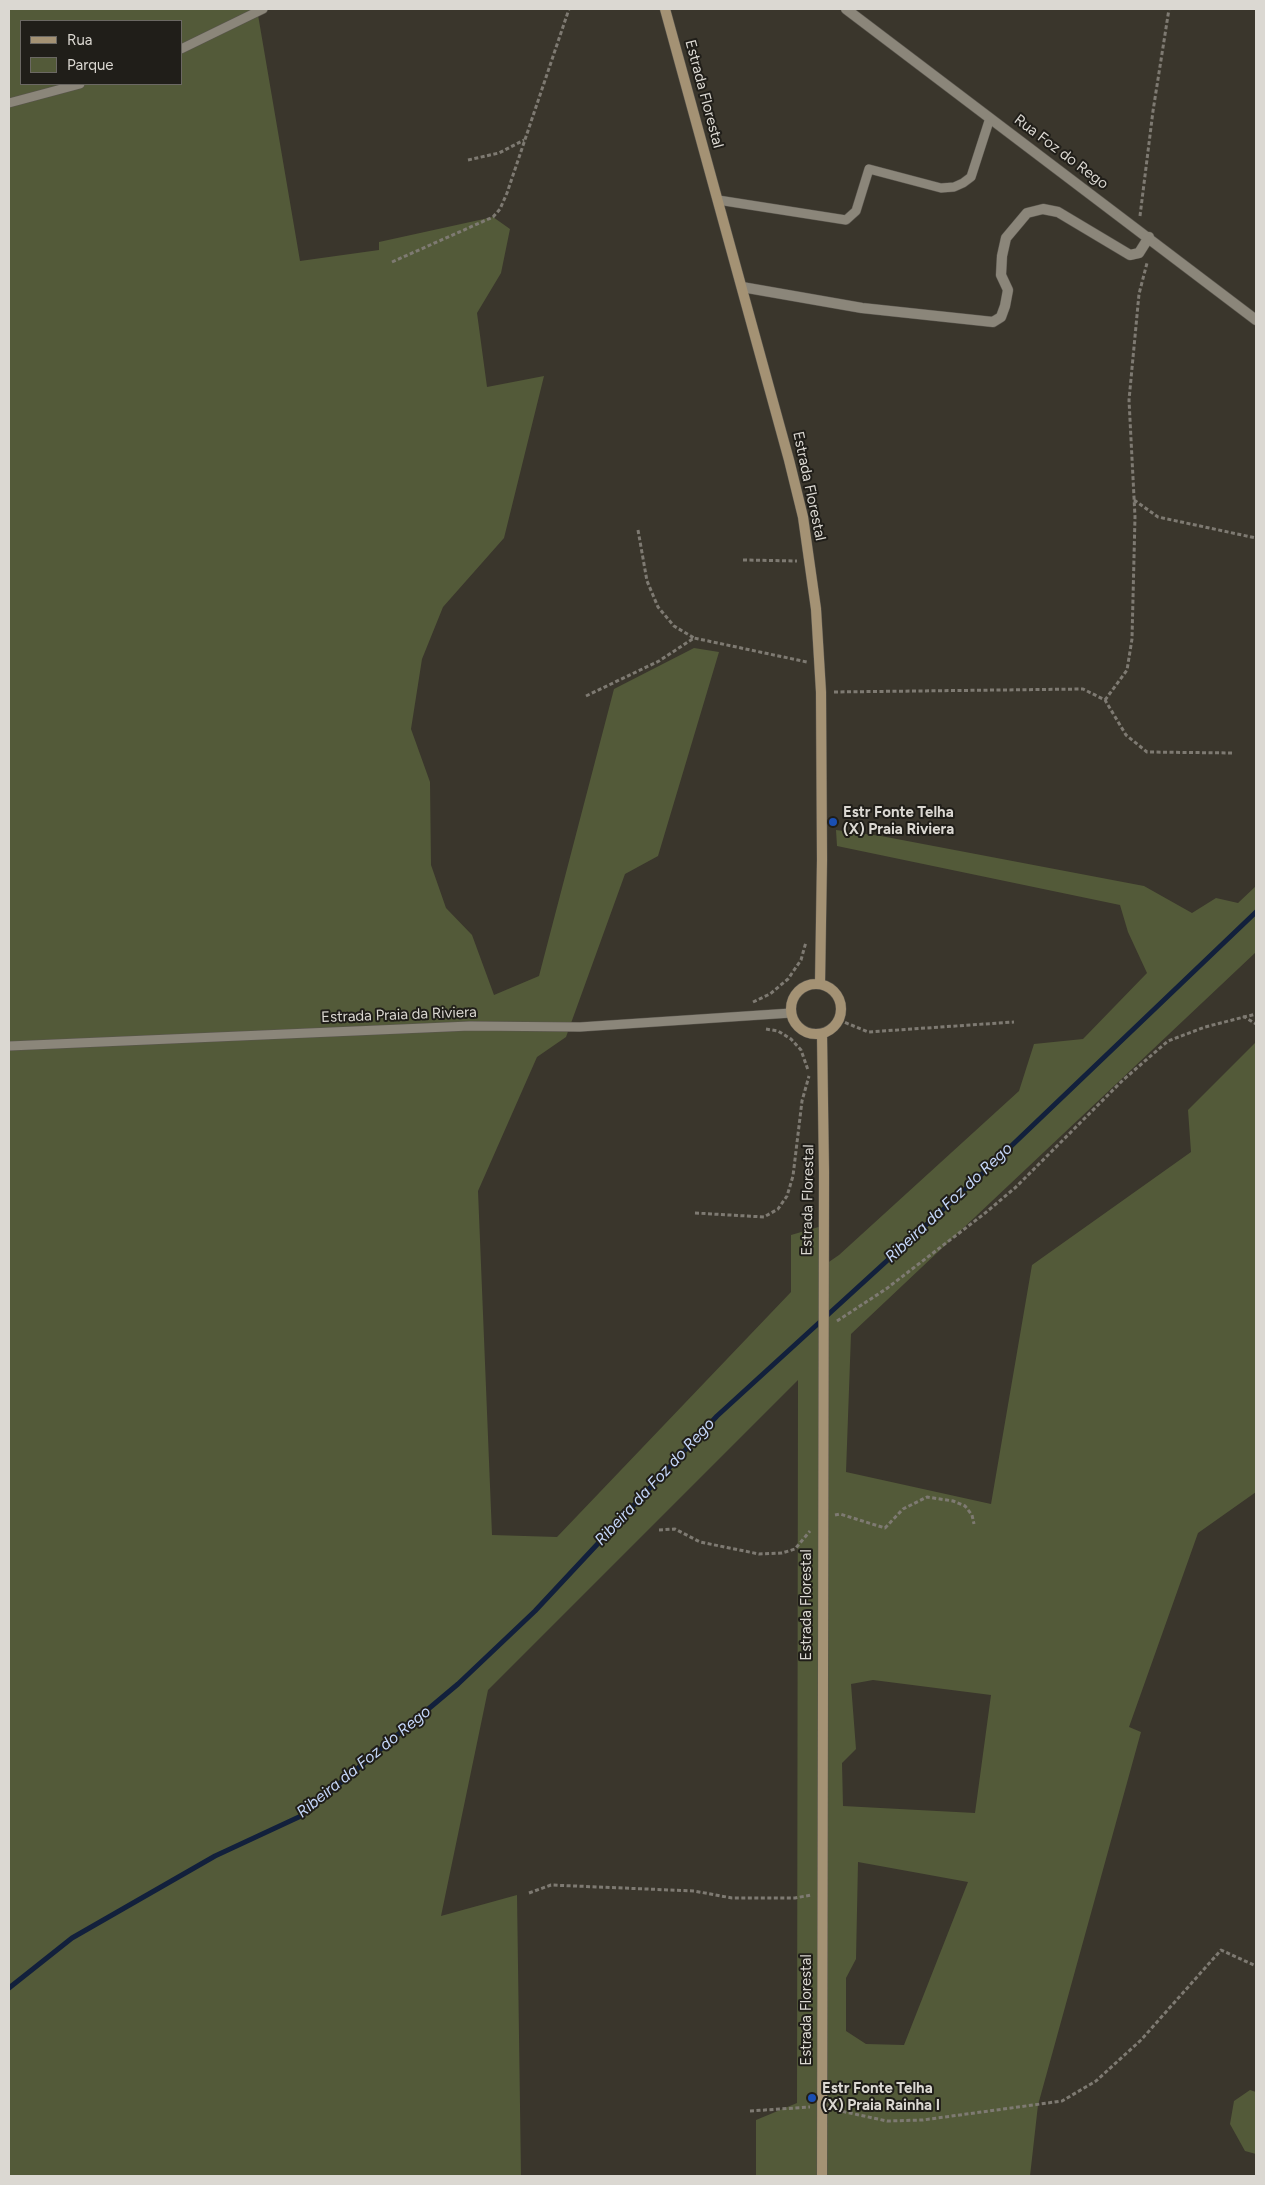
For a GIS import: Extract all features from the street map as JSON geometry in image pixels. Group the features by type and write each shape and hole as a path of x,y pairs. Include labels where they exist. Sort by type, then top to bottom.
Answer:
{"main road":[{"name":"Estrada Florestal","path":"665,9 789,460 802,517 809,561 816,609 814,663 821,692 822,860 820,984"},
{"path":"820,984 834,991 838,998 841,1005 839,1020 832,1029 822,1034 812,1034 802,1030 795,1023 791,1013 792,1001 798,991 808,985 820,984"},
{"name":"Estrada Florestal","path":"822,1034 824,1172 822,1284 822,2176"}],"street":[{"name":"Rua Foz do Rego","path":"846,9 1139,229 1256,320"},
{"path":"742,287 862,308 993,322 1000,318 1005,306 1008,290 1001,275 1002,256 1006,238 1028,213 1043,210 1058,212 1130,255 1139,253 1151,239"}],"lane":[{"path":"182,49 264,9"},
{"path":"9,103 76,85"},
{"path":"718,200 846,220 856,211 869,169 941,188 954,187 964,183 971,177 990,118"},
{"name":"Estrada Praia da Riviera","path":"9,1046 460,1026 580,1027 791,1013"}],"path":[{"path":"392,262 493,217 500,209 570,9"},
{"path":"1139,229 1153,111 1169,9"},
{"path":"468,160 500,153 525,140"},
{"path":"1105,700 1127,670 1132,639 1135,516 1129,400 1139,294 1151,239"},
{"path":"1134,500 1158,517 1256,538"},
{"path":"638,530 647,581 658,606 674,626 694,638 814,663"},
{"path":"797,555 799,570"},
{"path":"743,560 809,561"},
{"path":"586,696 659,661 694,638"},
{"path":"808,653 814,663"},
{"path":"821,692 1084,689 1105,700 1126,735 1147,752 1233,753"},
{"path":"751,1004 770,994 788,979 802,960 808,936"},
{"path":"822,1330 886,1290 984,1214 1016,1187 1123,1080 1168,1042 1243,1016 1256,1014"},
{"path":"1243,1016 1256,1024"},
{"path":"839,1020 868,1032 1014,1022"},
{"path":"763,1028 778,1031 791,1039 801,1050 807,1062 808,1096"},
{"path":"695,1213 764,1218 778,1209 787,1196 793,1176 802,1101 808,1076 822,1057"},
{"path":"529,1893 551,1885 685,1890 732,1898 795,1898 822,1893"},
{"path":"750,2111 822,2107 887,2121 923,2120 1062,2101 1096,2081 1141,2040 1221,1950 1256,1966"}],"green space":[{"path":"9,9 257,9 300,261 379,250 379,242 493,217 510,229 501,273 477,313 487,387 544,376 504,538 443,607 422,659 411,729 430,782 431,865 446,908 472,935 494,995 539,976 614,689 694,648 719,652 658,856 625,874 566,1037 537,1057 478,1191 492,1535 557,1537 791,1292 791,1235 822,1226 823,1266 839,1255 1019,1091 1034,1044 1083,1039 1147,973 1128,932 1120,905 837,846 836,830 881,836 1144,886 1192,913 1216,898 1238,903 1256,886 1256,952 851,1334 846,1472 991,1504 1032,1265 1191,1152 1188,1110 1256,1042 1256,1492 1198,1533 1129,1727 1141,1732 1038,2105 1030,2176 756,2176 756,2120 797,2103 798,1380 488,1690 441,1916 517,1895 521,2176 9,2176","holes":["873,1680 991,1695 975,1813 843,1806 842,1763 856,1749 851,1684","858,1862 968,1882 904,2045 866,2044 846,2031 846,1978 856,1959"]},
{"path":"1250,2090 1256,2092 1256,2154 1245,2151 1230,2124 1234,2101"}],"waterway":[{"name":"Ribeira da Foz do Rego","path":"9,1988 72,1938 215,1856 301,1816 458,1684 535,1611 717,1416 983,1173 1256,912"}],"place":[{"name":"Estr Fonte Telha (X) Praia Riviera","path":"833,822"},
{"name":"Estr Fonte Telha (X) Praia Rainha I","path":"812,2098"}]}
